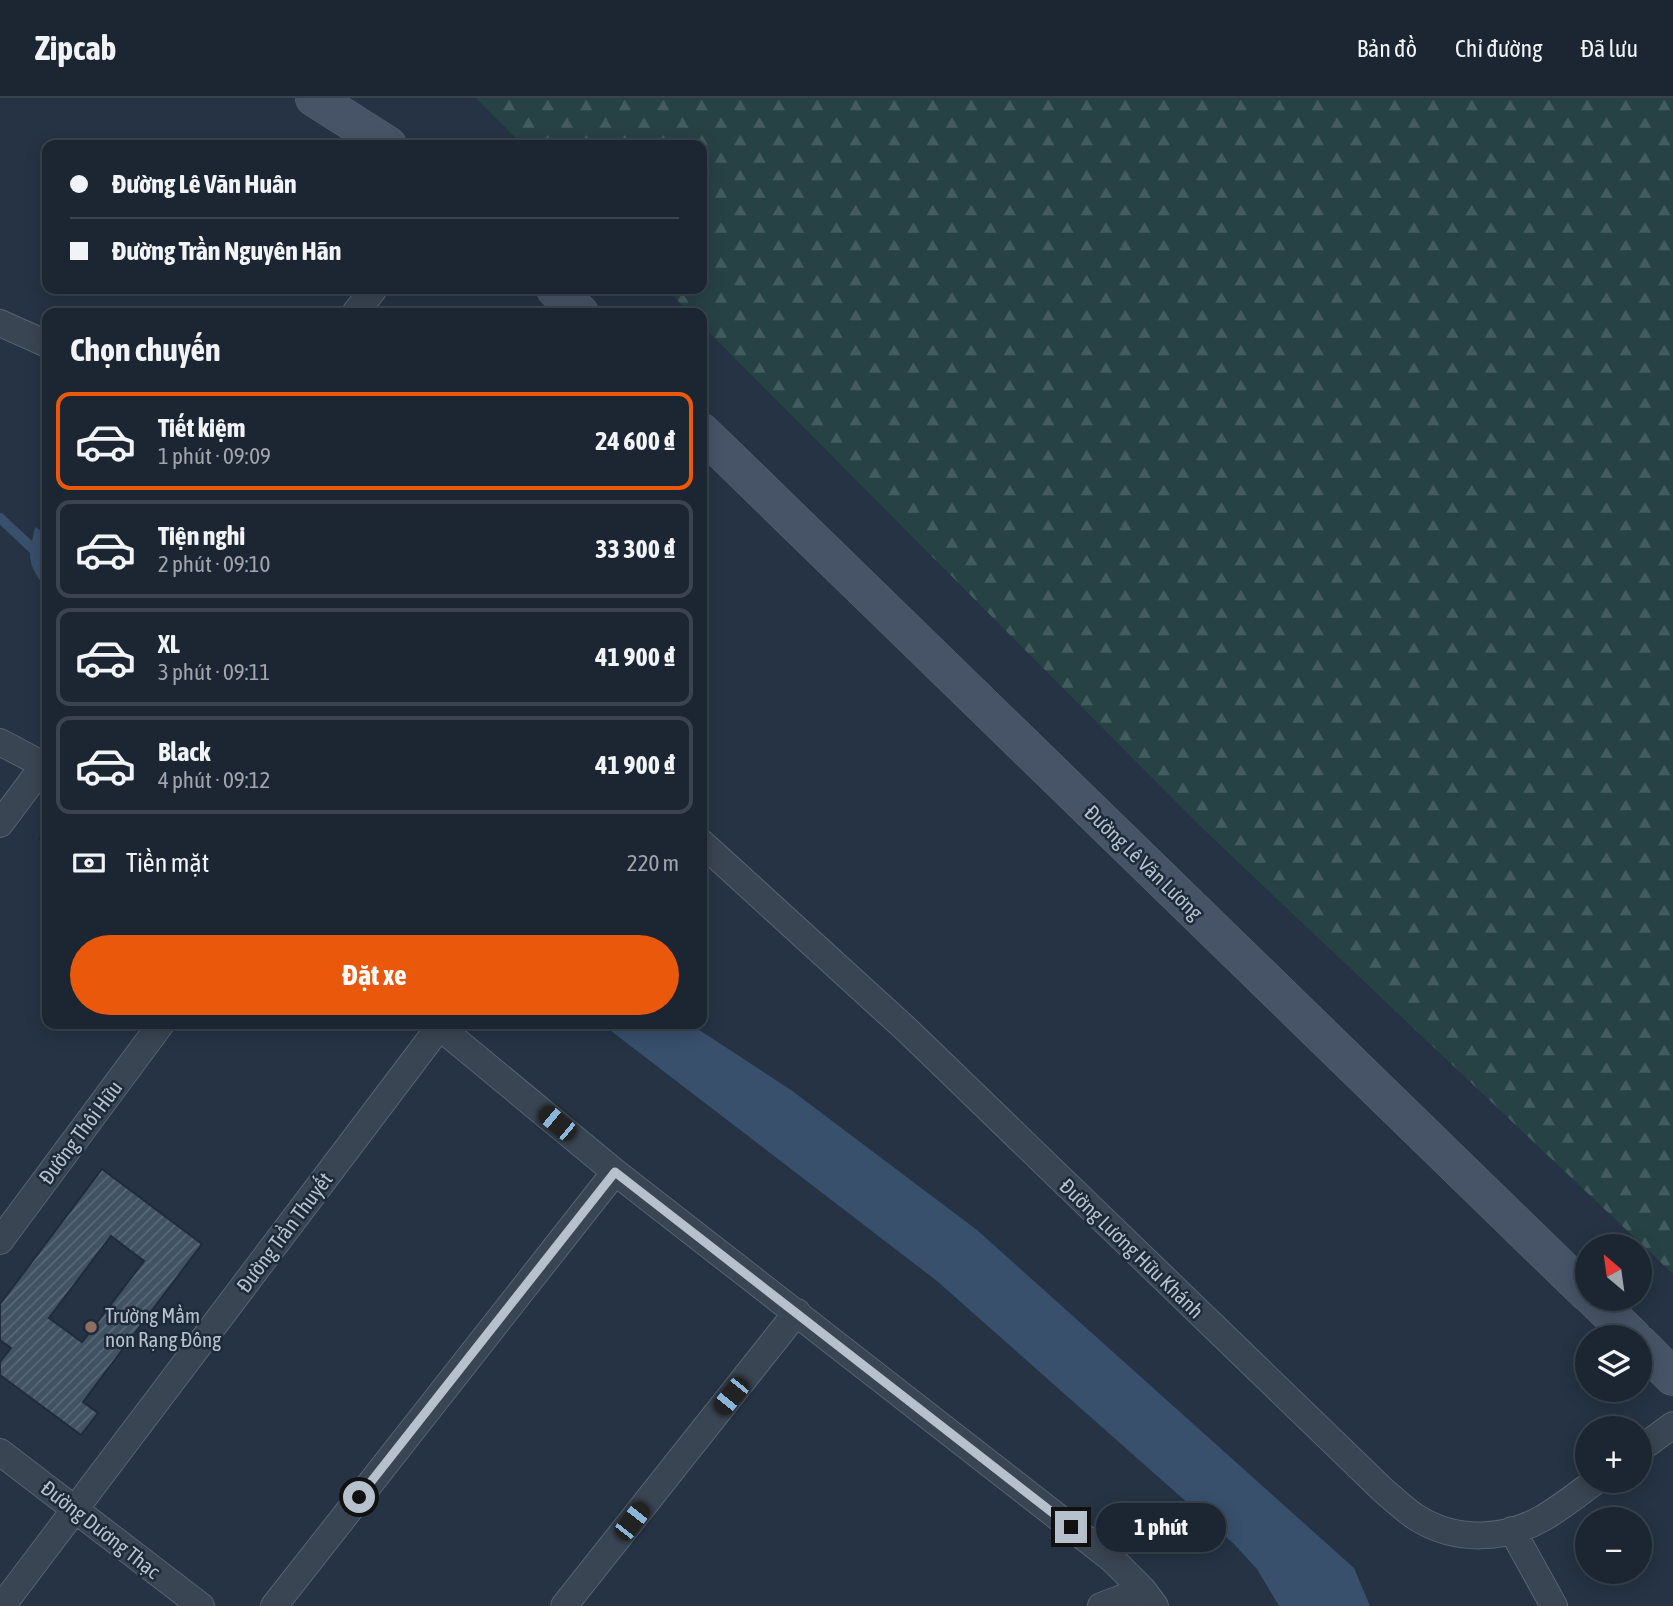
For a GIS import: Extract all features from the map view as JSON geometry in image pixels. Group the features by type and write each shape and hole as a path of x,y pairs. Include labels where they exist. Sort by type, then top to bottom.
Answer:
{"main road":[{"path":"314,98 380,140"},
{"path":"560,294 575,308"},
{"name":"Đường Lê Văn Lương","path":"707,437 1575,1281"},
{"path":"1606,1311 1621,1325"},
{"path":"1652,1356 1673,1377"}],"street":[{"path":"359,308 370,294"},
{"path":"0,323 42,342"},
{"path":"0,742 42,764"},
{"path":"0,824 42,771"},
{"name":"Đường Lương Hữu Khánh","path":"707,849 907,1030 1385,1492 1418,1519 1449,1533 1482,1536 1512,1530 1541,1519 1578,1493"},
{"name":"Đường Thôi Hữu","path":"0,1241 157,1029"},
{"name":"Đường Trần Thuyết","path":"2,1606 435,1029"},
{"path":"443,1029 615,1172 1113,1560 1149,1598"},
{"path":"274,1606 615,1172"},
{"path":"566,1606 797,1312"},
{"path":"1652,1440 1673,1425"},
{"name":"Đường Dương Thạc","path":"0,1452 201,1606"},
{"path":"1512,1530 1554,1606"},
{"path":"1101,1606 1149,1598"}],"green space":[{"path":"476,98 1673,98 1673,1274 1652,1254 1652,1234 1631,1234 1197,823 707,330 707,308 685,308 671,294 707,294 707,140 518,140"}],"water":[{"path":"35,527 42,532 42,583 32,566 31,547"},
{"path":"609,1029 698,1029 791,1090 977,1230 1354,1568 1370,1606 1279,1606 1257,1569 1234,1544 937,1281"}],"building":[{"path":"102,1169 202,1244 83,1402 98,1413 81,1435 0,1375 0,1362 11,1348 0,1340 0,1304","holes":["111,1236 144,1261 82,1342 49,1318"]}],"waterway":[{"path":"0,518 42,557"}],"place":[{"name":"Trường Mầm non Rạng Đông","path":"91,1327"}],"route":[{"path":"359,1497 615,1172 1071,1527"}]}
